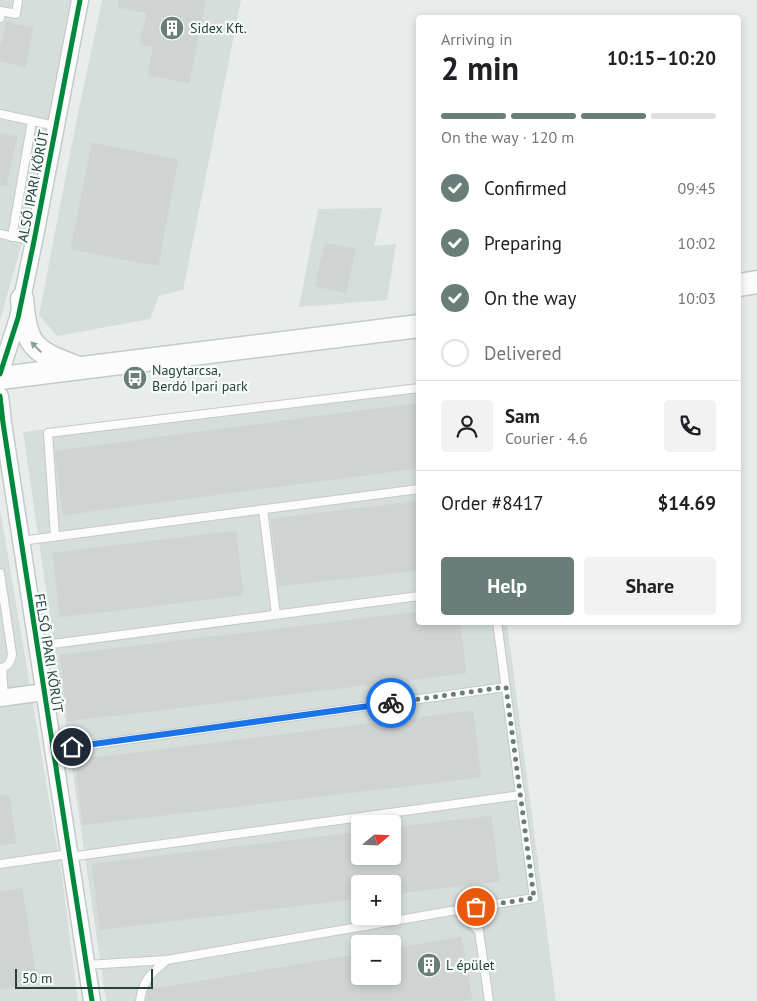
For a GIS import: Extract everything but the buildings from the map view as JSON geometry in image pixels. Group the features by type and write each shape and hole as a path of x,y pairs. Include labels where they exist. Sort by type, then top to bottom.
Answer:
{"main road":[{"path":"741,285 757,282"},
{"path":"22,299 26,332 35,348 43,354 79,368"},
{"path":"0,376 416,326"}],"street":[{"name":"ALSÓ IPARI KÖRÚT","path":"0,376 6,334 22,299 80,0"},
{"name":"FELSŐ IPARI KÖRÚT","path":"0,396 90,1001"},
{"path":"2,697 44,692"}],"lane":[{"path":"0,18 1,11 16,14 18,0"},
{"path":"0,114 56,126"},
{"path":"12,237 32,120"},
{"path":"0,234 34,241"},
{"path":"55,536 48,433 416,388"},
{"path":"21,541 416,489"},
{"path":"263,509 276,615"},
{"path":"0,573 12,654 11,660 6,666 1,668 2,697"},
{"path":"37,646 416,596"},
{"path":"86,965 167,960 534,898 497,625"},
{"path":"53,750 506,687"},
{"path":"0,864 521,795"},
{"path":"457,910 479,931 489,1001"},
{"path":"140,1001 144,983 167,960"}],"shaded area":[{"path":"0,0 70,0 27,226 0,320"},
{"path":"102,0 241,0 183,290 159,296 150,319 57,336 39,315"},
{"path":"382,208 374,246 396,244 387,300 299,307 318,209"},
{"path":"416,383 416,625 507,625 556,1001 106,1001 23,432"},
{"path":"0,508 62,876 78,1001 0,1001"}],"cycle path":[{"path":"0,374 18,318 80,0"},
{"path":"0,396 92,1001"}],"way so far":[{"path":"391,703 506,687 534,898 476,907"}],"place":[{"name":"Sidex Kft.","path":"172,28"},
{"name":"Nagytarcsa, Berdó Ipari park","path":"135,378"},
{"name":"L épület","path":"429,965"}],"route":[{"path":"72,747 391,703"}]}
